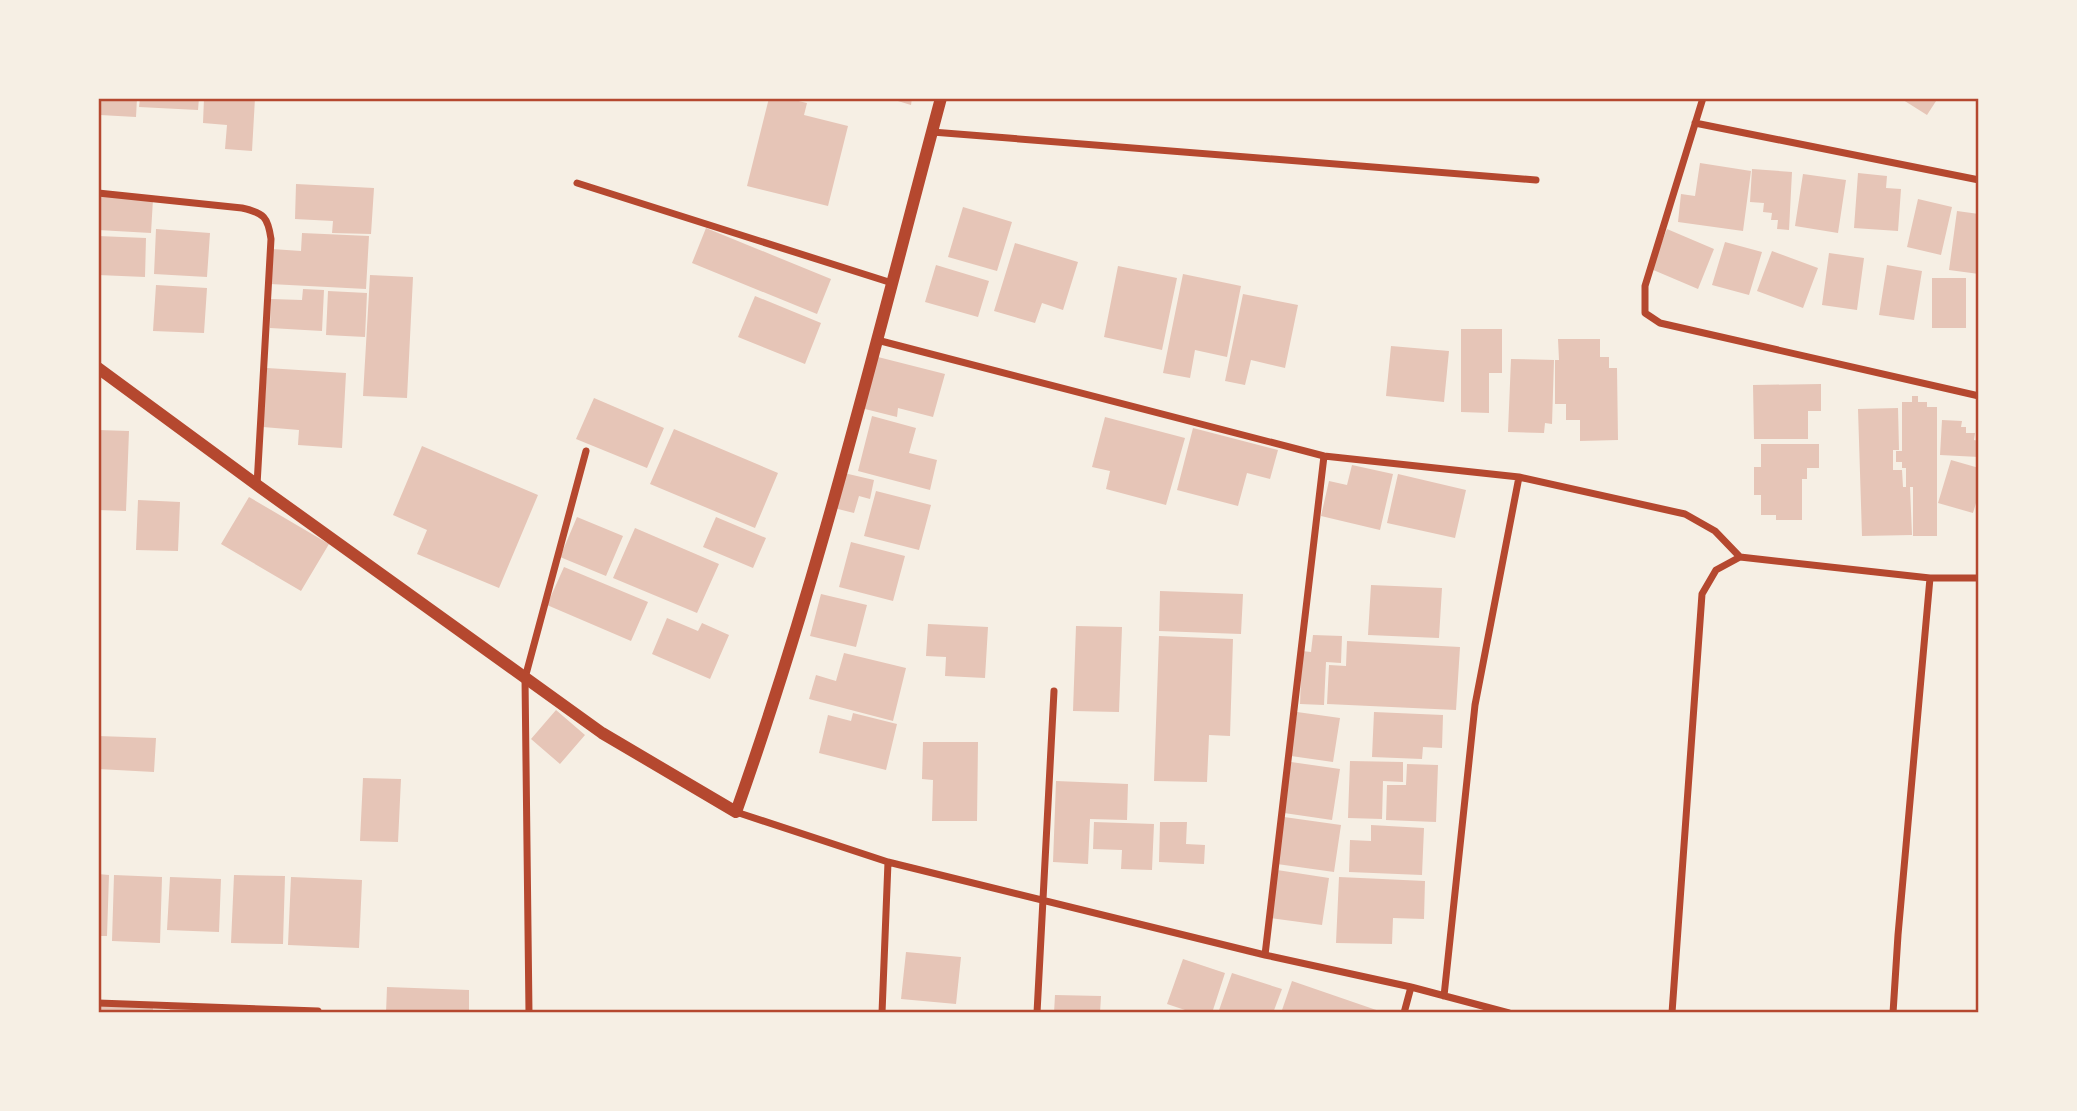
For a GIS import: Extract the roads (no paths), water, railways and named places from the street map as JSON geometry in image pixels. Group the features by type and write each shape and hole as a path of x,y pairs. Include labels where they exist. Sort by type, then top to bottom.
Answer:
{"street":[{"path":"736,811 818,557 941,98"},
{"path":"1703,98 1645,286 1645,313 1660,323 1979,396"},
{"path":"1695,123 1979,180"},
{"path":"932,132 1536,180"},
{"path":"577,183 892,283"},
{"path":"98,192 242,208 257,212 268,222 271,239 257,485"},
{"path":"876,340 1324,456 1519,477 1685,514 1715,531 1740,557"},
{"path":"98,368 602,733 736,811 888,862 1265,955 1411,987 1509,1013"},
{"path":"529,1013 526,678 586,451"},
{"path":"1265,955 1324,456"},
{"path":"1444,996 1475,705 1519,477"},
{"path":"1672,1013 1702,594 1716,570 1740,557 1930,578 1979,578"},
{"path":"1893,1013 1930,578"},
{"path":"1037,1013 1054,691"},
{"path":"882,1013 888,862"},
{"path":"1405,1013 1411,987"},
{"path":"98,1003 318,1011"}]}
